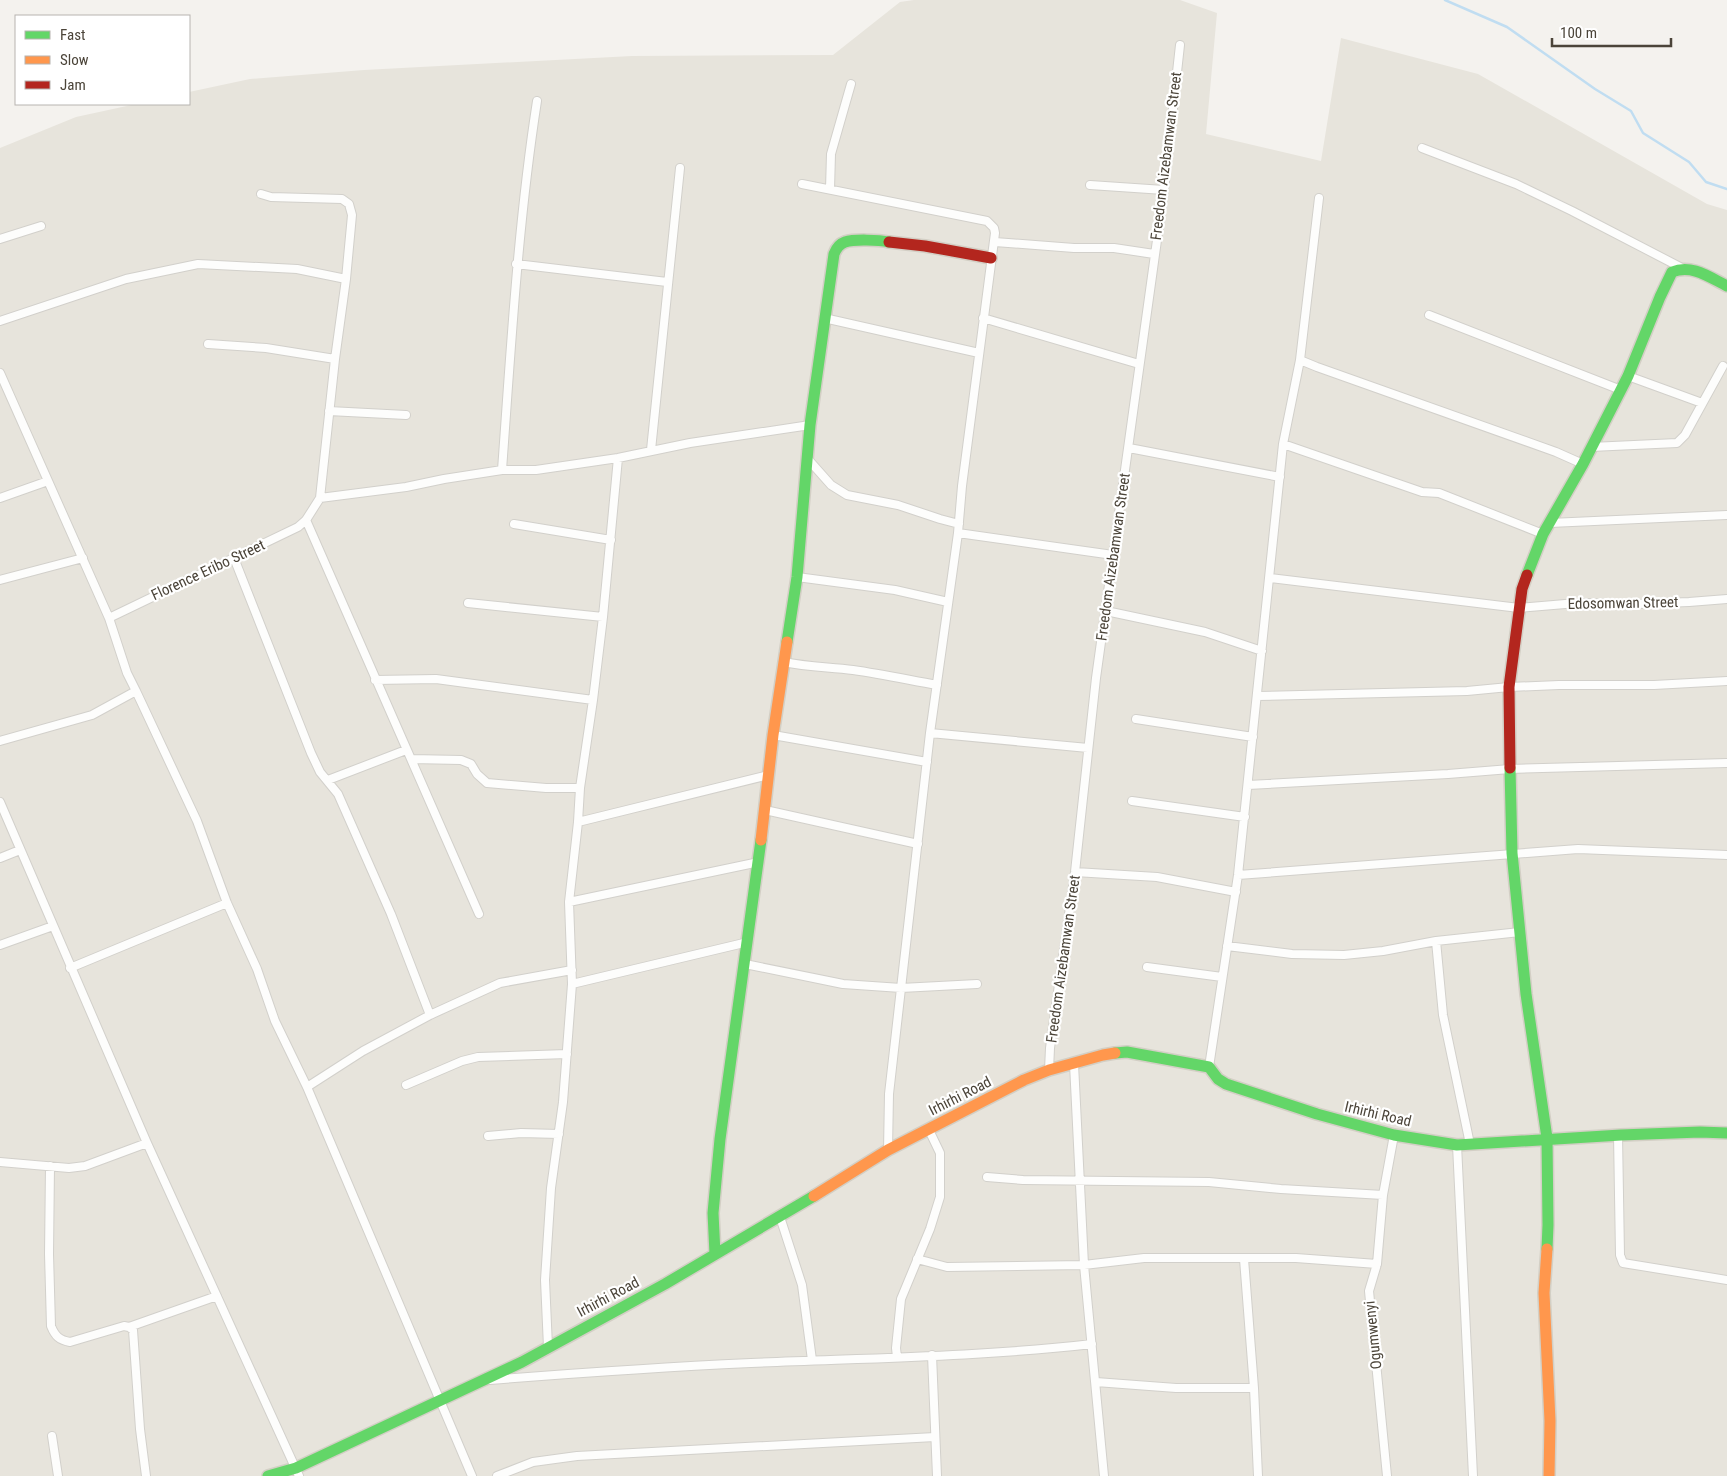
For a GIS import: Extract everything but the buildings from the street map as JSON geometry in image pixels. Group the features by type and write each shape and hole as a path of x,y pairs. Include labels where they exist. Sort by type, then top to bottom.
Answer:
{"street":[{"name":"Freedom Aizebamwan Street","path":"1049,1070 1050,1048 1075,872 1096,678 1164,190 1180,45"},
{"path":"830,189 831,154 851,84"},
{"path":"502,470 516,264 537,101"},
{"path":"1422,148 1516,184 1682,268 1697,271 1727,286"},
{"path":"651,450 680,168"},
{"path":"802,184 987,221 994,228 995,242 983,318 958,533 930,733 889,1094 888,1150"},
{"path":"1090,185 1164,190"},
{"path":"261,194 271,197 342,200 348,204 352,215 320,498 306,520 479,914"},
{"path":"1209,1067 1236,892 1245,817 1283,444 1300,360 1319,198"},
{"path":"0,239 41,226"},
{"path":"715,1254 713,1213 720,1139 759,862 772,735 797,577 810,424 834,254 837,248 845,242 875,240 925,246 991,258"},
{"path":"995,242 1074,248 1114,248 1154,254"},
{"path":"0,321 126,279 198,264 297,269 346,279"},
{"path":"516,264 667,282"},
{"path":"1549,1476 1550,1421 1544,1293 1548,1225 1547,1138 1526,994 1512,853 1509,686 1522,589 1543,534 1583,464 1628,376 1672,272 1682,268"},
{"path":"1429,315 1621,390"},
{"path":"824,318 979,354"},
{"path":"983,318 1140,364"},
{"path":"208,344 266,348 335,359"},
{"path":"1300,360 1556,452 1583,464"},
{"path":"1591,447 1677,443 1682,440 1723,366"},
{"path":"0,373 109,618 127,673 174,770 196,821 227,903 257,969 275,1021 308,1087 472,1476"},
{"path":"1628,376 1702,403"},
{"path":"330,411 406,415"},
{"path":"320,498 406,487 502,470 536,470 618,458 651,450 810,424"},
{"path":"1283,444 1422,492 1439,493 1543,534"},
{"path":"1129,448 1280,477"},
{"path":"548,1347 545,1280 551,1188 567,1054 572,984 570,902 580,788 604,618 618,458"},
{"path":"807,458 831,485 847,495 898,505 959,524"},
{"path":"0,498 48,481"},
{"path":"1550,523 1727,516"},
{"name":"Florence Eribo Street","path":"109,618 298,527 306,520"},
{"path":"514,524 611,540"},
{"path":"958,533 1112,555"},
{"path":"0,580 83,558"},
{"path":"234,558 311,753 320,772 338,794 391,914 430,1016"},
{"path":"797,577 895,590 948,602"},
{"name":"Edosomwan Street","path":"1270,578 1519,608 1577,603 1637,604 1727,599"},
{"path":"468,603 604,618"},
{"path":"1106,611 1205,632 1262,651"},
{"path":"784,662 802,666 813,665 854,670 937,685"},
{"path":"375,680 436,679 593,700"},
{"path":"1257,696 1466,691 1509,686 1559,684 1654,685 1727,681"},
{"path":"0,741 92,715 136,691"},
{"path":"1136,719 1253,737"},
{"path":"930,733 1088,748"},
{"path":"772,735 927,762"},
{"path":"328,780 406,750"},
{"path":"410,759 462,760 470,764 487,783 512,786 580,788"},
{"path":"1248,785 1438,775 1510,769 1727,763"},
{"path":"578,822 769,774"},
{"path":"1132,801 1245,817"},
{"path":"0,802 147,1143 297,1472"},
{"path":"765,810 918,844"},
{"path":"1238,875 1578,849 1727,855"},
{"path":"0,858 20,850"},
{"path":"570,902 759,862"},
{"path":"1075,872 1156,877 1236,892"},
{"path":"70,968 227,903"},
{"path":"0,945 53,926"},
{"path":"1227,946 1292,954 1344,955 1383,951 1436,941 1520,932"},
{"path":"1436,941 1443,1015 1470,1144"},
{"path":"572,984 748,942"},
{"path":"745,964 843,984 901,988 977,984"},
{"path":"1147,967 1222,977"},
{"path":"308,1087 363,1051 500,982 572,970"},
{"name":"Irhirhi Road","path":"268,1476 297,1472 548,1347 665,1284 928,1128 1024,1080 1049,1070 1103,1055 1127,1052 1209,1067 1218,1079 1226,1084 1317,1114 1394,1135 1457,1145 1547,1138 1700,1132 1727,1133"},
{"path":"406,1085 478,1057 567,1054"},
{"path":"1074,1064 1084,1265 1104,1476"},
{"path":"897,1357 896,1348 901,1299 930,1229 940,1196 940,1153 928,1128"},
{"path":"488,1136 521,1133 558,1134"},
{"name":"Ogumwenyi","path":"1387,1476 1369,1290 1377,1264 1383,1195 1394,1135"},
{"path":"1618,1135 1620,1255 1623,1263 1727,1280"},
{"path":"0,1162 69,1168 85,1166 147,1143"},
{"path":"1457,1145 1473,1476"},
{"path":"50,1166 49,1262 51,1326 53,1333 61,1340 70,1342 124,1326 128,1327 217,1296"},
{"path":"987,1177 1023,1180 1080,1179 1209,1182 1281,1189 1383,1195"},
{"path":"780,1217 802,1286 812,1360"},
{"path":"917,1259 947,1267 1084,1265 1144,1258 1296,1258 1377,1264"},
{"path":"1244,1259 1254,1388 1258,1476"},
{"path":"128,1327 132,1330 146,1476"},
{"path":"485,1380 690,1366 897,1357 1092,1344"},
{"path":"932,1355 937,1476"},
{"path":"1096,1382 1176,1388 1254,1388"},
{"path":"52,1436 58,1476"},
{"path":"497,1476 533,1462 577,1456 936,1437"}],"shaded area":[{"path":"914,0 1180,0 1217,13 1206,134 1321,161 1341,38 1478,74 1707,204 1727,210 1727,1476 0,1476 0,148 76,117 131,105 190,105 190,92 250,79 364,70 632,56 833,55 900,2"}],"waterway":[{"path":"1445,0 1507,27 1595,89 1631,111 1643,133 1689,162 1706,182 1727,189"}],"traffic: fast":[{"path":"787,642 797,577 810,425 834,254 839,245 849,241 889,242"},
{"path":"1527,575 1543,534 1583,464 1628,376 1672,272 1679,270 1693,271 1727,286"},
{"path":"1510,768 1512,853 1526,994 1547,1138 1547,1249"},
{"path":"715,1254 713,1213 720,1139 761,840"},
{"path":"1115,1053 1127,1052 1209,1067 1218,1079 1226,1084 1317,1114 1394,1135 1457,1145 1621,1135 1700,1132 1727,1133"},
{"path":"268,1476 296,1468 522,1362 665,1284 814,1196"}],"traffic: slow":[{"path":"761,840 773,735 787,642"},
{"path":"814,1196 888,1150 1024,1080 1049,1070 1115,1053"},
{"path":"1547,1249 1544,1293 1550,1421 1549,1476"}],"traffic: jam":[{"path":"889,242 925,246 991,258"},
{"path":"1510,768 1509,687 1522,589 1527,575"}]}
